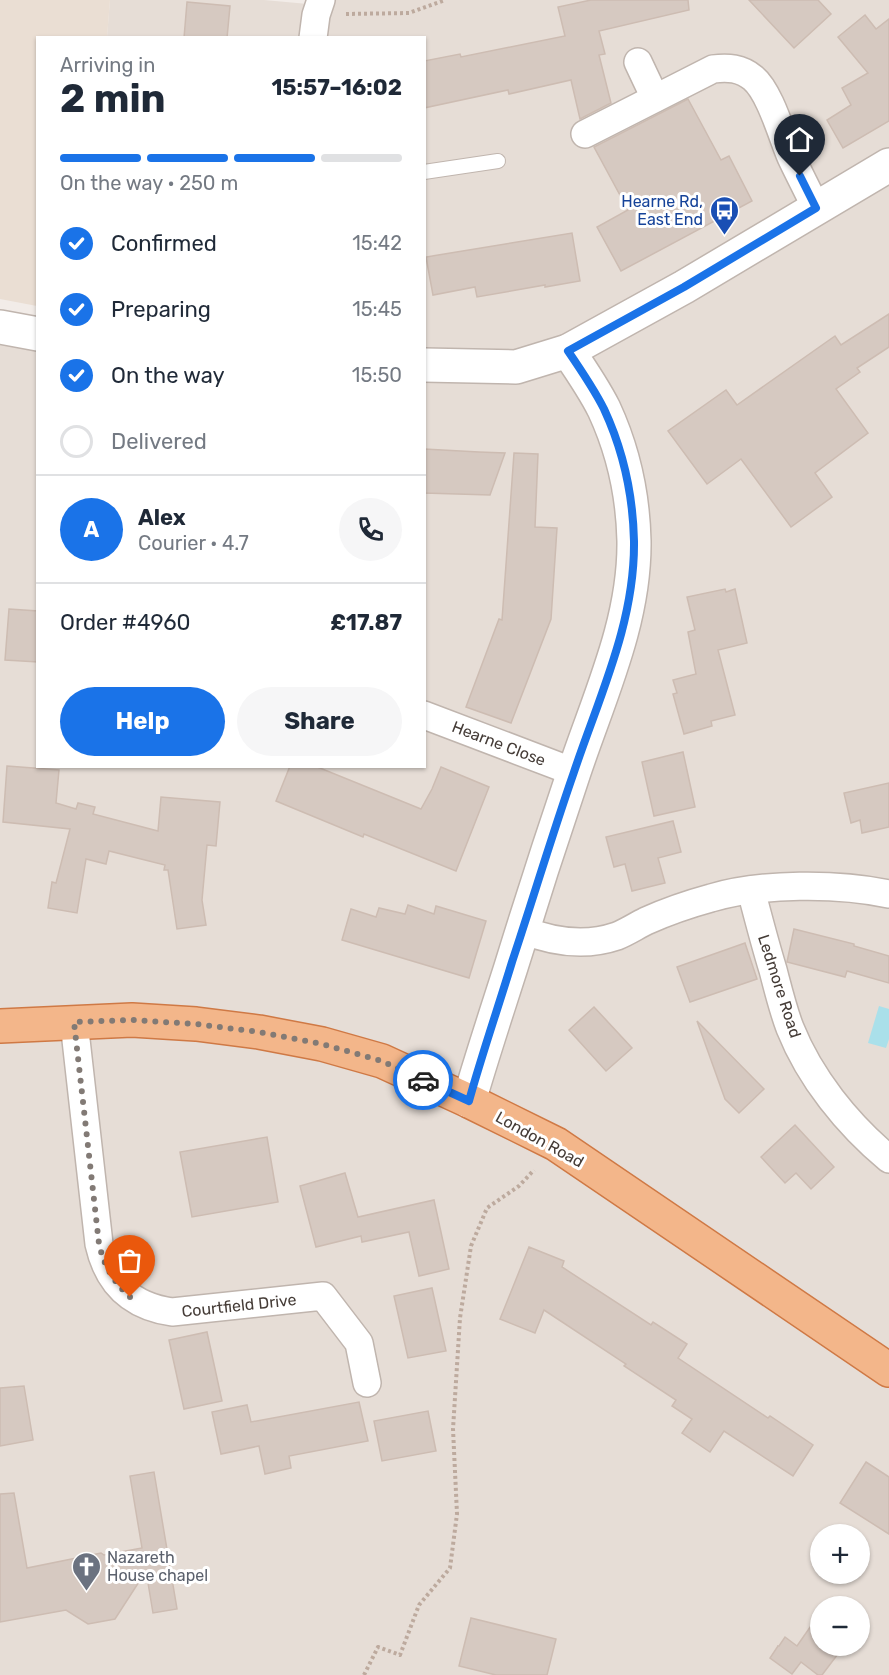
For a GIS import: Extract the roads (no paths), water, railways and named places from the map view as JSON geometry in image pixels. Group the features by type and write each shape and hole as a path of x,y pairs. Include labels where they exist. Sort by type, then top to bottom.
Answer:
{"highway":[{"name":"London Road","path":"0,1026 132,1020 196,1024 259,1032 322,1044 382,1061 556,1144 889,1370"}],"street":[{"path":"638,62 655,98"},
{"path":"585,134 714,69 737,69 747,73 762,87 792,159 816,208"},
{"path":"426,365 516,367 568,351 684,287 889,165"},
{"path":"0,327 36,334"},
{"path":"469,1101 574,772 618,648 633,577 634,541 626,472 603,409 568,351"},
{"name":"Hearne Close","path":"426,716 574,772"},
{"path":"523,930 561,942 581,943 619,935 646,921 703,900 751,890 836,887 889,894"},
{"name":"Ledmore Road","path":"751,890 790,1028 826,1092 849,1120 889,1159"},
{"name":"Courtfield Drive","path":"74,1022 99,1244 102,1259 118,1286 143,1305 172,1312 323,1296 359,1343 368,1383"}],"lane":[{"path":"426,172 498,161"}],"water":[{"path":"879,1006 889,1009 889,1039 886,1048 868,1043"}],"place":[{"name":"Hearne Rd, East End","path":"724,236"},
{"name":"Nazareth House chapel","path":"86,1592"}]}
